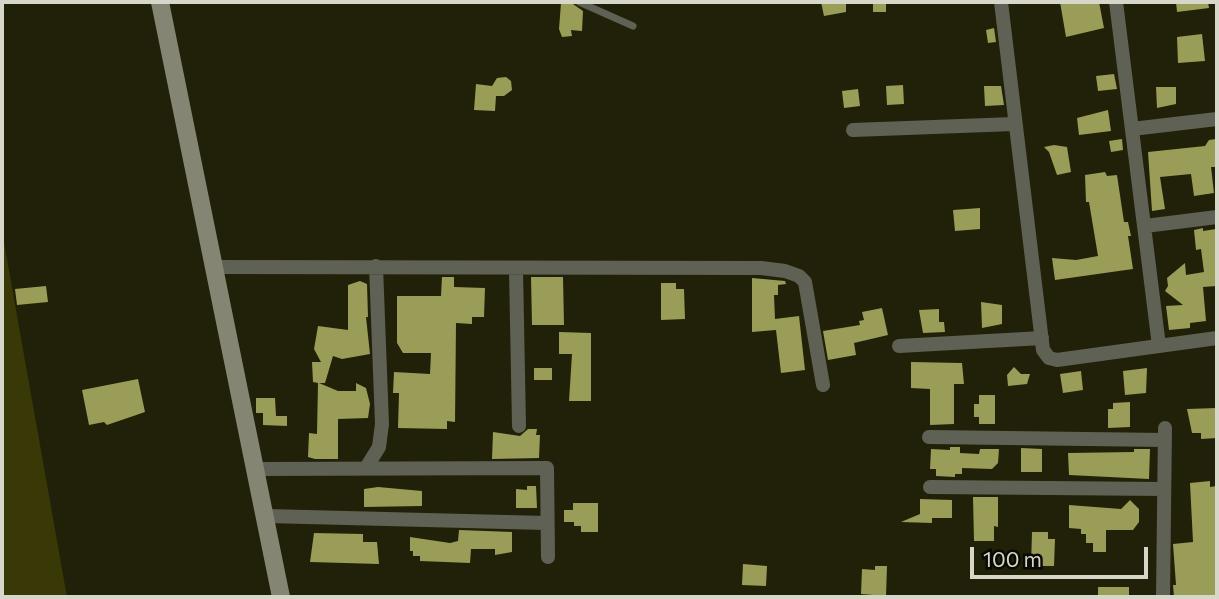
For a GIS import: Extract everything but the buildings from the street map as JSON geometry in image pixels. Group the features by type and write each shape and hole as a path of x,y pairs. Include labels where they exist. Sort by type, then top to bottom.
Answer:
{"street":[{"path":"160,2 281,597"},
{"path":"1001,2 1043,350 1049,358 1057,360 1217,338"},
{"path":"1116,2 1159,346"},
{"path":"1132,129 1217,119"},
{"path":"853,130 1014,124"},
{"path":"1144,226 1217,217"},
{"path":"213,267 376,266 516,270 761,268 799,276 805,282 823,385"},
{"path":"366,468 379,447 382,424 376,266"},
{"path":"516,270 519,426"},
{"path":"899,346 1042,338"},
{"path":"929,437 1165,434 1163,597"},
{"path":"257,469 547,468 548,557"},
{"path":"930,487 1164,489"},
{"path":"265,516 546,523"}],"lane":[{"path":"579,2 633,26"}],"shaded area":[{"path":"2,231 67,597 2,597"}]}
